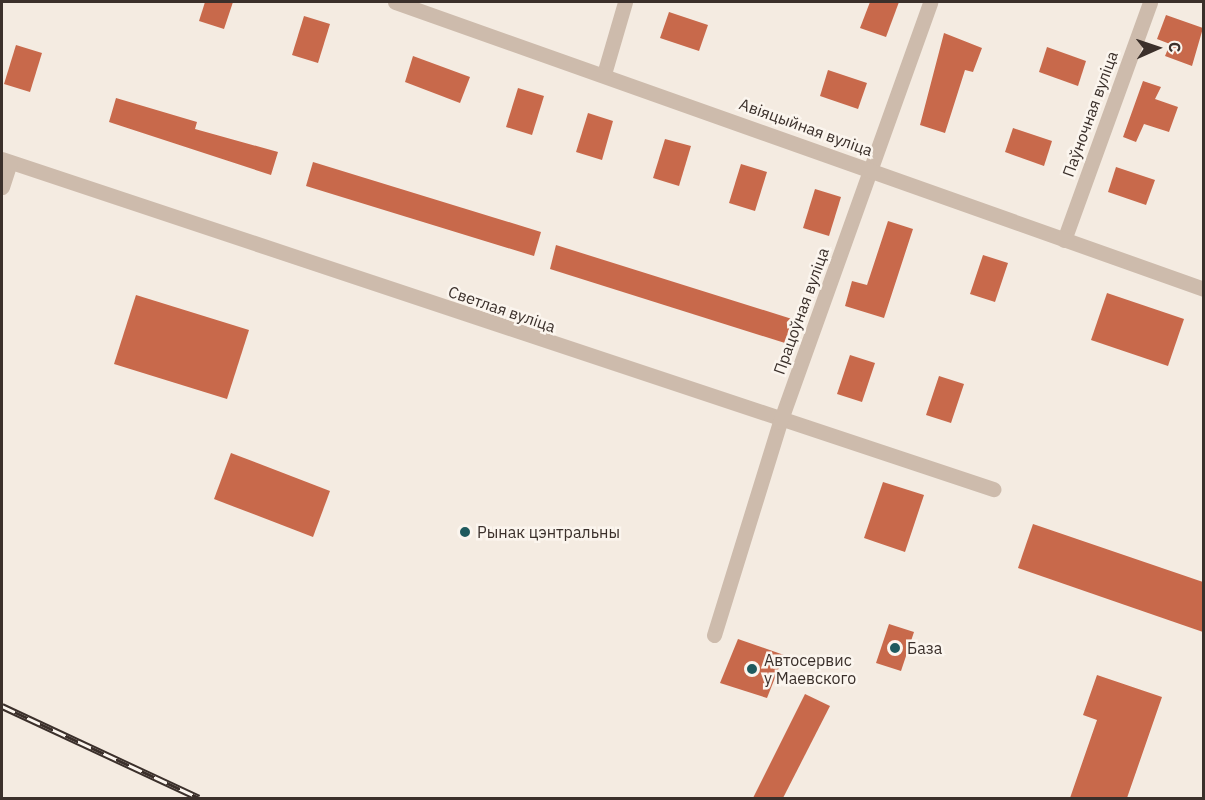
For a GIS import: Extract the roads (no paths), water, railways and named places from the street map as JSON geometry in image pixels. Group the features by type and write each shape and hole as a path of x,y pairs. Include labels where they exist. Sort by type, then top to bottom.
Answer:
{"street":[{"name":"Авіяцыйная вуліца","path":"395,2 604,74 1203,289"},
{"path":"604,74 625,2"},
{"name":"Працоўная вуліца","path":"714,635 780,422 930,2"},
{"name":"Паўночная вуліца","path":"1064,240 1150,2"},
{"path":"2,187 6,161"},
{"name":"Светлая вуліца","path":"6,161 780,422 993,489"}],"railway":[{"path":"2,706 199,798"}],"place":[{"name":"Рынак цэнтральны","path":"465,532"},
{"name":"База","path":"895,648"},
{"name":"Автосервис у Маевского","path":"752,669"}]}
